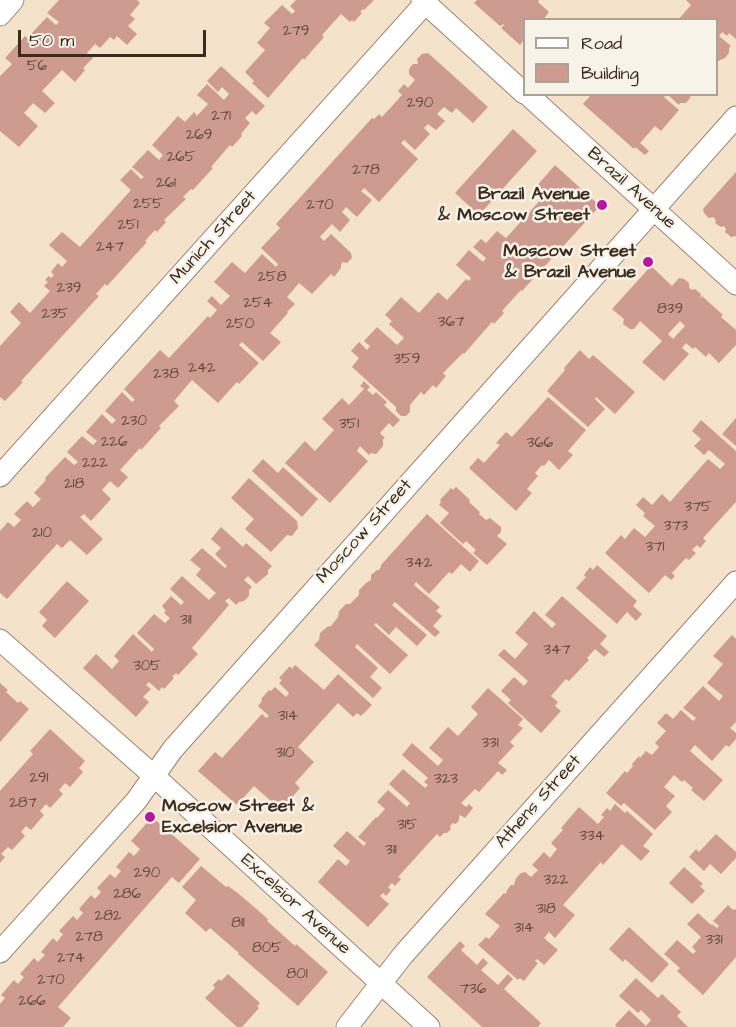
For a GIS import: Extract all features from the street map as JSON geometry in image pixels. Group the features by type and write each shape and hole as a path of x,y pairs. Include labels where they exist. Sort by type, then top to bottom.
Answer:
{"street":[{"path":"0,15 13,0"},
{"name":"Brazil Avenue","path":"425,1 523,91"},
{"name":"Munich Street","path":"0,476 425,1"},
{"name":"Brazil Avenue","path":"528,96 736,284"},
{"name":"Moscow Street","path":"0,952 136,801 173,748 736,117"},
{"name":"Athens Street","path":"347,1027 403,955 736,582"},
{"name":"Excelsior Avenue","path":"0,640 154,776 429,1027"}],"building":[{"path":"59,0 137,0 140,3 130,15 135,19 128,26 137,34 127,45 117,36 114,40 110,37 100,48 95,44 87,53 93,58 83,68 85,70 75,82 62,70 42,91 55,103 45,113 33,103 24,113 38,126 19,147 0,131 0,76 12,64 5,58 25,36 36,46 39,43 31,34 47,17 56,25 59,22 47,13"},
{"path":"296,0 374,0 360,12 362,13 354,22 352,20 350,22 341,14 322,35 324,37 268,98 252,83 254,81 245,72 265,50 257,43 270,28 264,23 282,5 292,14 295,11 290,6"},
{"path":"477,0 539,0 538,2 549,12 544,18 523,18 523,41 520,45 501,28 503,24 500,26 474,3"},
{"path":"686,0 736,0 736,39 729,33 727,36 722,32 719,36 731,46 725,58 718,61 718,18 680,18 691,5"},
{"path":"428,53 488,107 473,123 456,108 452,113 444,107 437,114 445,121 436,130 428,124 424,128 430,134 415,150 404,140 401,143 418,159 379,202 364,188 361,191 372,200 357,217 346,207 342,212 350,220 340,232 332,224 320,237 324,241 331,234 351,253 352,258 347,263 343,262 334,277 331,274 312,294 299,283 287,297 295,304 270,333 281,342 263,361 242,342 239,345 259,363 218,403 192,380 174,401 179,406 159,426 161,428 141,450 140,448 120,470 128,477 118,488 110,481 102,490 111,499 91,521 84,514 80,517 103,539 87,555 70,540 62,548 57,544 7,599 0,593 0,531 8,522 14,527 21,520 14,514 27,501 33,507 41,499 34,493 65,457 74,465 78,462 67,452 82,436 93,445 97,441 86,432 102,414 112,424 116,420 105,411 122,392 132,402 135,400 124,389 160,350 169,358 208,316 210,318 217,310 207,301 212,296 221,305 230,296 214,282 232,262 245,273 262,254 276,267 278,264 261,248 280,228 276,224 372,118 374,119 379,114 382,117 402,95 398,91 404,84 408,88 415,80 409,74 409,69 413,64 418,64 417,59 422,54"},
{"path":"221,66 265,106 256,115 252,111 245,118 250,123 241,134 242,136 232,147 230,145 211,167 213,168 193,190 191,189 183,197 186,199 164,220 166,222 157,232 155,230 107,286 105,284 96,294 99,296 5,401 0,397 0,346 21,323 10,312 19,302 30,313 50,291 44,286 48,282 45,280 54,275 51,272 58,263 62,267 67,261 49,245 62,232 80,247 131,190 120,180 131,169 141,179 144,177 132,167 148,150 159,160 163,155 152,145 178,116 185,122 194,112 197,116 208,104 197,95 207,84 224,100 229,94 222,87 218,92 207,81"},
{"path":"590,96 665,96 679,110 661,131 655,126 640,143 649,151 645,155 635,147 634,149 583,104"},
{"path":"669,96 690,96 686,103 679,105"},
{"path":"513,129 537,151 479,215 455,193"},
{"path":"555,165 600,206 502,311 504,313 494,324 492,322 464,354 443,373 446,376 436,388 433,385 424,395 421,392 410,405 410,412 406,416 401,416 396,411 396,407 352,367 359,358 351,351 359,342 367,350 370,346 364,341 377,327 397,345 404,338 389,324 392,321 385,315 401,297 419,313 438,292 447,300 466,279 469,281 471,278 456,265 469,250 483,262 486,258 473,247 481,239 486,243 497,231 506,238 544,196 535,188"},
{"path":"736,172 736,236 731,237 725,232 724,226 721,227 715,223 716,220 713,217 709,218 703,209"},
{"path":"651,266 672,286 679,278 684,279 689,283 691,290 695,289 701,294 700,299 702,296 736,330 736,345 719,363 709,353 706,357 695,347 693,349 686,343 682,348 689,354 664,381 642,362 662,341 640,321 634,329 630,329 623,324 624,319 612,309","holes":["680,321 685,326 673,339 668,334"]},
{"path":"580,350 589,359 593,355 635,392 615,414 596,397 595,399 605,409 588,427 547,391"},
{"path":"364,381 370,387 367,390 373,395 376,392 387,402 384,405 400,420 393,427 389,423 380,433 385,438 383,446 376,454 369,455 360,446 357,451 368,461 330,503 285,463 305,441 315,451 334,430 322,419 342,398 349,405 364,389 360,386"},
{"path":"548,397 586,430 568,451 573,455 559,470 549,460 535,473 538,476 527,489 532,493 516,511 469,468 478,458 484,463 500,445 496,443 506,432 512,437"},
{"path":"736,418 736,446 722,434"},
{"path":"701,420 736,451 736,502 703,538 706,541 700,548 697,545 692,550 696,553 689,560 686,558 672,573 675,576 671,580 665,575 649,593 605,553 621,535 625,539 634,528 645,537 655,526 643,516 645,513 636,505 643,497 652,505 662,494 670,502 708,459 720,469 725,464 709,450 704,455 694,446 701,439 692,431"},
{"path":"263,459 278,473 283,467 318,499 302,517 252,471"},
{"path":"249,478 297,521 298,528 292,536 287,535 271,552 245,529 254,519 231,498"},
{"path":"456,487 470,500 469,502 480,512 479,514 486,520 490,518 501,527 501,532 497,536 507,544 487,565 473,553 476,550 466,541 463,544 440,523 449,513 439,505 440,500 451,488 453,490"},
{"path":"427,514 479,561 470,572 461,564 452,574 449,572 429,594 416,582 414,585 440,607 436,611 442,616 433,626 440,632 435,637 395,602 392,605 427,635 417,646 396,627 389,635 376,623 374,625 408,655 390,674 357,644 355,647 378,668 370,677 382,688 373,698 314,645 319,640 320,633 331,626 338,617 339,611 359,595 359,590 371,580 371,575 379,570"},
{"path":"221,527 243,547 246,543 272,566 268,574 256,584 248,576 244,580 252,587 249,590 249,596 244,601 236,605 229,598 225,601 229,605 192,648 198,654 178,675 176,673 172,677 174,678 164,689 162,687 159,691 149,682 146,685 151,689 143,697 149,702 136,717 83,668 96,654 112,669 119,661 114,656 133,634 152,652 154,649 137,633 154,614 165,623 170,618 164,613 166,611 162,606 171,596 181,605 184,602 170,589 182,576 209,600 216,593 196,575 201,569 190,560 202,548 225,568 227,566 215,554 221,548 211,539"},
{"path":"597,565 637,601 633,606 642,614 636,621 627,612 617,624 576,588 586,577 584,575 590,567 593,570"},
{"path":"67,581 89,601 55,638 42,626 47,620 39,612"},
{"path":"562,596 607,636 600,644 609,652 604,657 595,649 587,658 589,660 569,681 566,679 551,696 558,702 555,706 561,711 541,733 508,703 511,700 501,691 514,677 524,686 528,681 498,655 504,649 515,659 528,644 515,633 534,611 552,628 556,624 545,615"},
{"path":"732,635 736,639 736,722 730,728 736,733 736,739 729,747 726,745 712,761 695,745 690,751 723,780 704,801 691,790 693,788 684,780 682,782 674,775 664,787 675,796 666,806 672,812 655,830 624,803 621,806 606,793 625,771 627,773 639,756 640,758 646,751 652,755 659,747 655,743 666,731 657,723 666,713 673,719 681,710 693,721 696,718 683,708 703,686 719,701 723,696 707,683 723,664 713,656"},
{"path":"295,665 324,690 338,674 372,705 361,716 357,713 353,717 338,703 298,747 314,762 295,783 300,788 281,810 254,786 237,805 198,771 215,752 222,758 262,714 266,718 269,716 258,706 261,699 275,687 286,697 289,693 279,683 282,680 279,678 290,666 292,669"},
{"path":"0,683 18,703 20,701 29,709 0,742"},
{"path":"488,688 523,719 518,725 523,728 510,742 514,746 498,763 507,770 502,775 498,771 479,792 475,789 461,803 466,807 469,804 473,808 465,818 460,815 459,820 450,826 451,829 447,833 440,837 437,834 398,877 401,879 395,886 392,883 388,887 391,890 386,896 383,893 380,896 389,904 368,927 318,882 338,859 346,866 350,861 333,846 347,831 364,846 366,843 358,837 385,809 377,802 388,790 407,807 410,803 389,784 403,769 425,788 428,785 424,782 428,778 402,755 412,743 438,766 443,760 429,748 448,727 458,736 478,714 471,707"},
{"path":"50,729 85,761 79,768 83,772 70,787 65,783 59,790 63,794 50,808 46,804 40,811 44,815 31,830 26,826 21,832 25,836 12,850 8,847 1,854 5,857 0,863 0,791 33,754 30,751"},
{"path":"615,804 625,813 627,811 653,834 643,846 650,851 641,861 622,844 603,865 601,862 563,905 575,915 555,938 549,932 544,938 558,950 544,965 537,959 535,961 538,963 524,981 520,978 518,980 478,945 486,937 489,939 500,926 485,914 504,893 506,894 511,885 514,885 521,873 525,872 531,877 538,870 532,865 544,852 550,858 557,849 551,843 579,807 598,824 604,817 601,815 607,808 610,811"},
{"path":"152,817 200,859 179,883 172,877 58,1007 71,1018 63,1027 0,1027 0,1004 5,998 1,995 14,980 18,984 24,977 20,974 34,958 38,962 45,955 41,952 53,938 57,942 63,934 59,931 73,916 77,920 83,913 79,909 91,895 95,899 101,892 97,888 110,874 115,878 121,871 116,867 129,852 134,856 140,849 131,841"},
{"path":"716,834 736,852 736,858 721,874 710,864 704,871 689,857 696,849 699,852"},
{"path":"201,866 226,887 228,886 239,894 295,946 296,944 328,972 298,1006 210,928 206,932 185,913 196,900 182,887"},
{"path":"684,867 703,884 700,886 705,891 692,904 669,883"},
{"path":"728,905 736,910 736,957 703,995 677,971 680,968 664,954 677,940 693,954 696,951 692,947 701,937 687,924 698,913 717,928 719,926 713,921"},
{"path":"629,927 669,964 652,983 625,959 623,962 609,949"},
{"path":"460,941 465,946 461,950 477,965 483,958 488,963 481,970 498,985 508,974 513,979 504,989 541,1023 538,1027 482,1027 427,977"},
{"path":"228,974 260,1003 257,1006 259,1008 242,1027 237,1027 205,998 215,988 213,985"},
{"path":"636,978 658,998 662,994 681,1012 677,1016 688,1027 617,1027 615,1025 629,1010 646,1026 651,1020 641,1010 638,1013 619,996"}],"place":[{"name":"Brazil Avenue & Moscow Street","path":"602,205"},
{"name":"Moscow Street & Brazil Avenue","path":"648,262"},
{"name":"Moscow Street & Excelsior Avenue","path":"150,817"}]}
